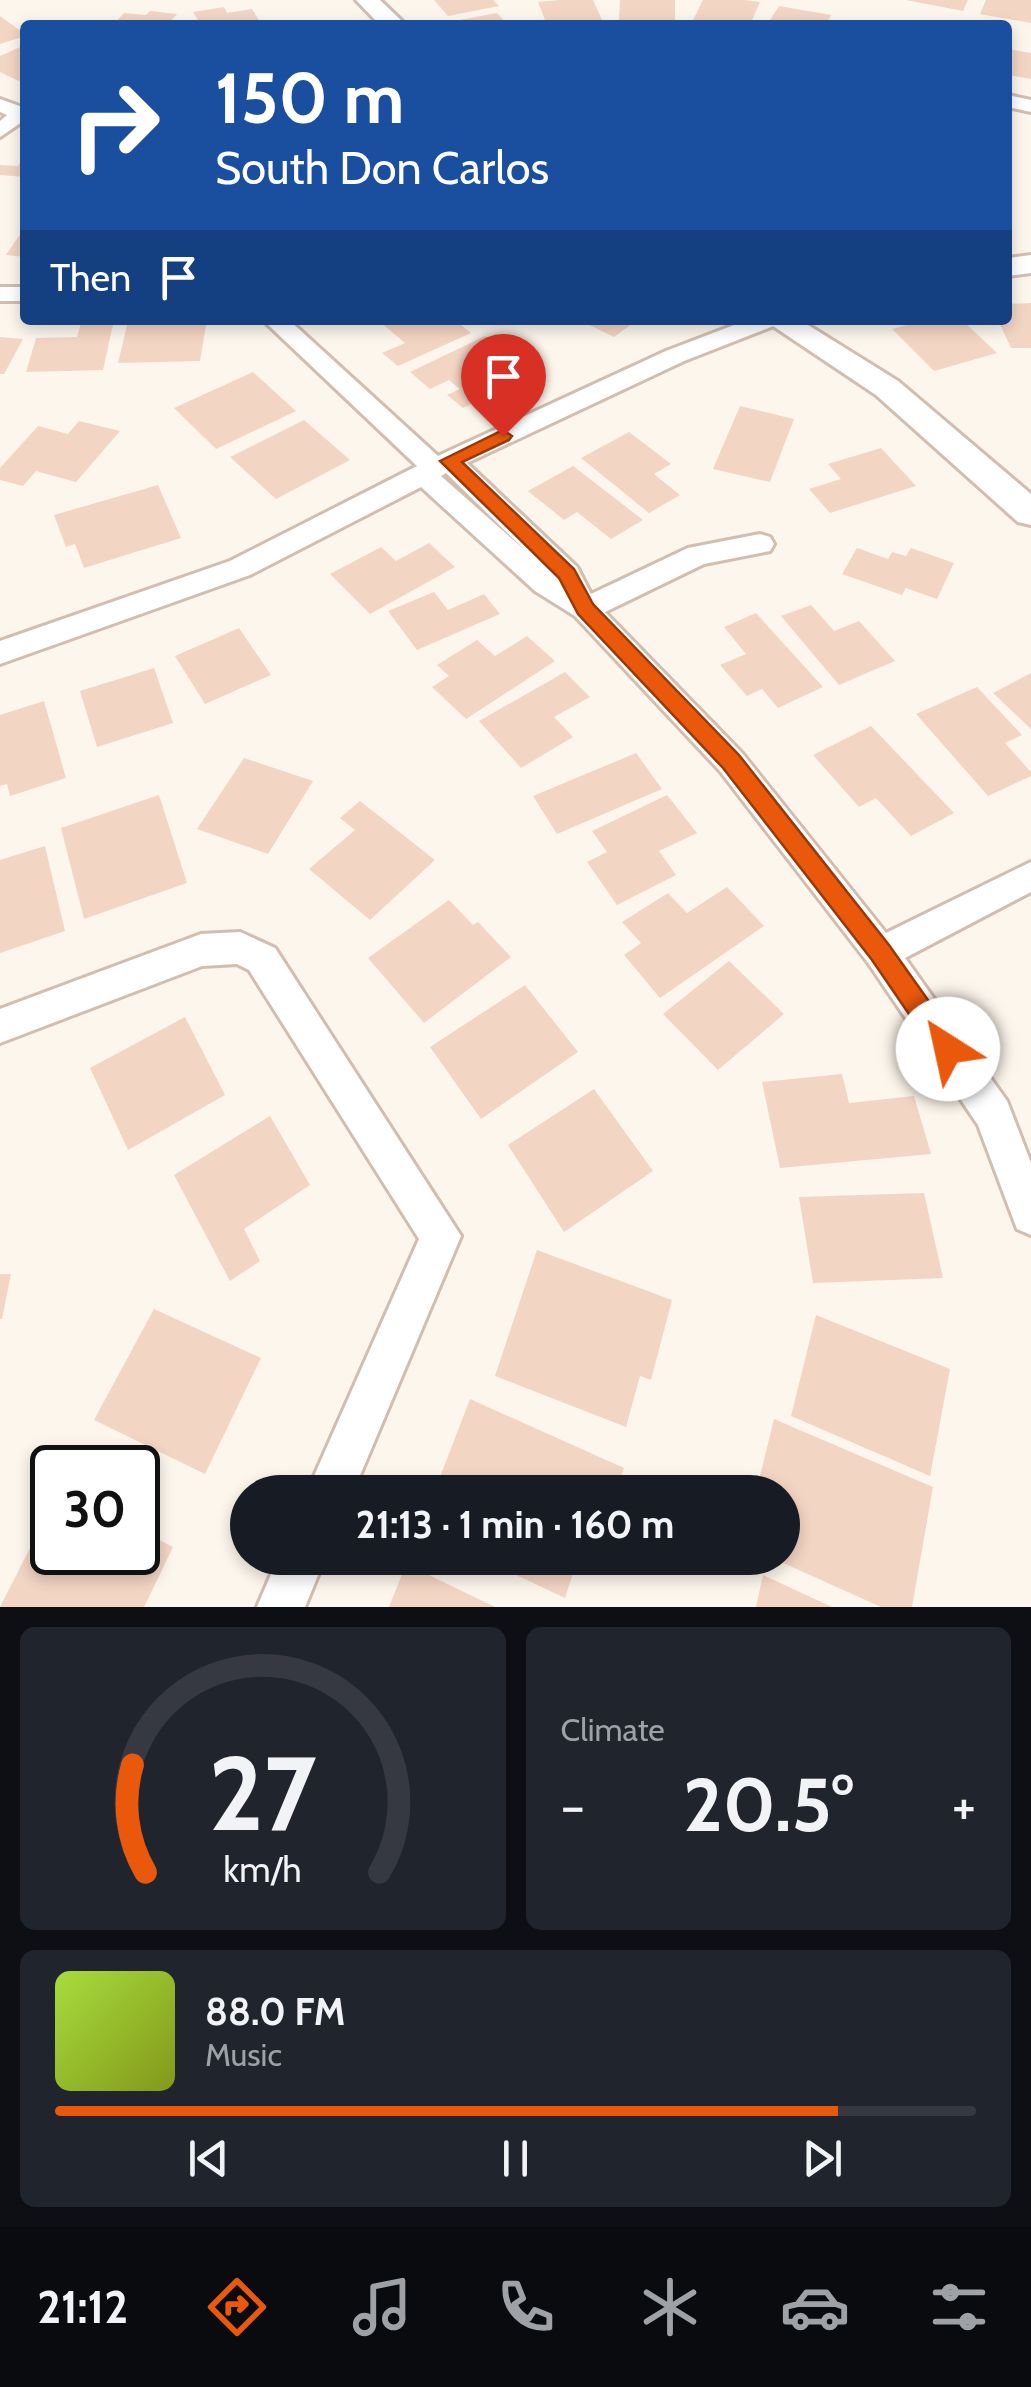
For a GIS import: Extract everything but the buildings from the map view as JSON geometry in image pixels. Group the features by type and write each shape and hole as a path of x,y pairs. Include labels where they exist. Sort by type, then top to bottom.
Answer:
{"street":[{"path":"368,0 389,20"},
{"path":"0,131 20,115"},
{"path":"280,325 436,467 545,584 586,609 731,762 881,952 993,1114 1031,1214"},
{"path":"0,653 240,568 436,467 675,356 755,325"},
{"path":"787,325 887,388 1031,513"},
{"path":"586,609 698,555 760,544"},
{"path":"881,952 1031,876"},
{"path":"0,1026 201,950 240,948 262,959 442,1236 337,1475"},
{"path":"281,1607 295,1575"}],"route":[{"path":"503,436 449,461 567,574 586,609 731,762 881,952 948,1049"}]}
